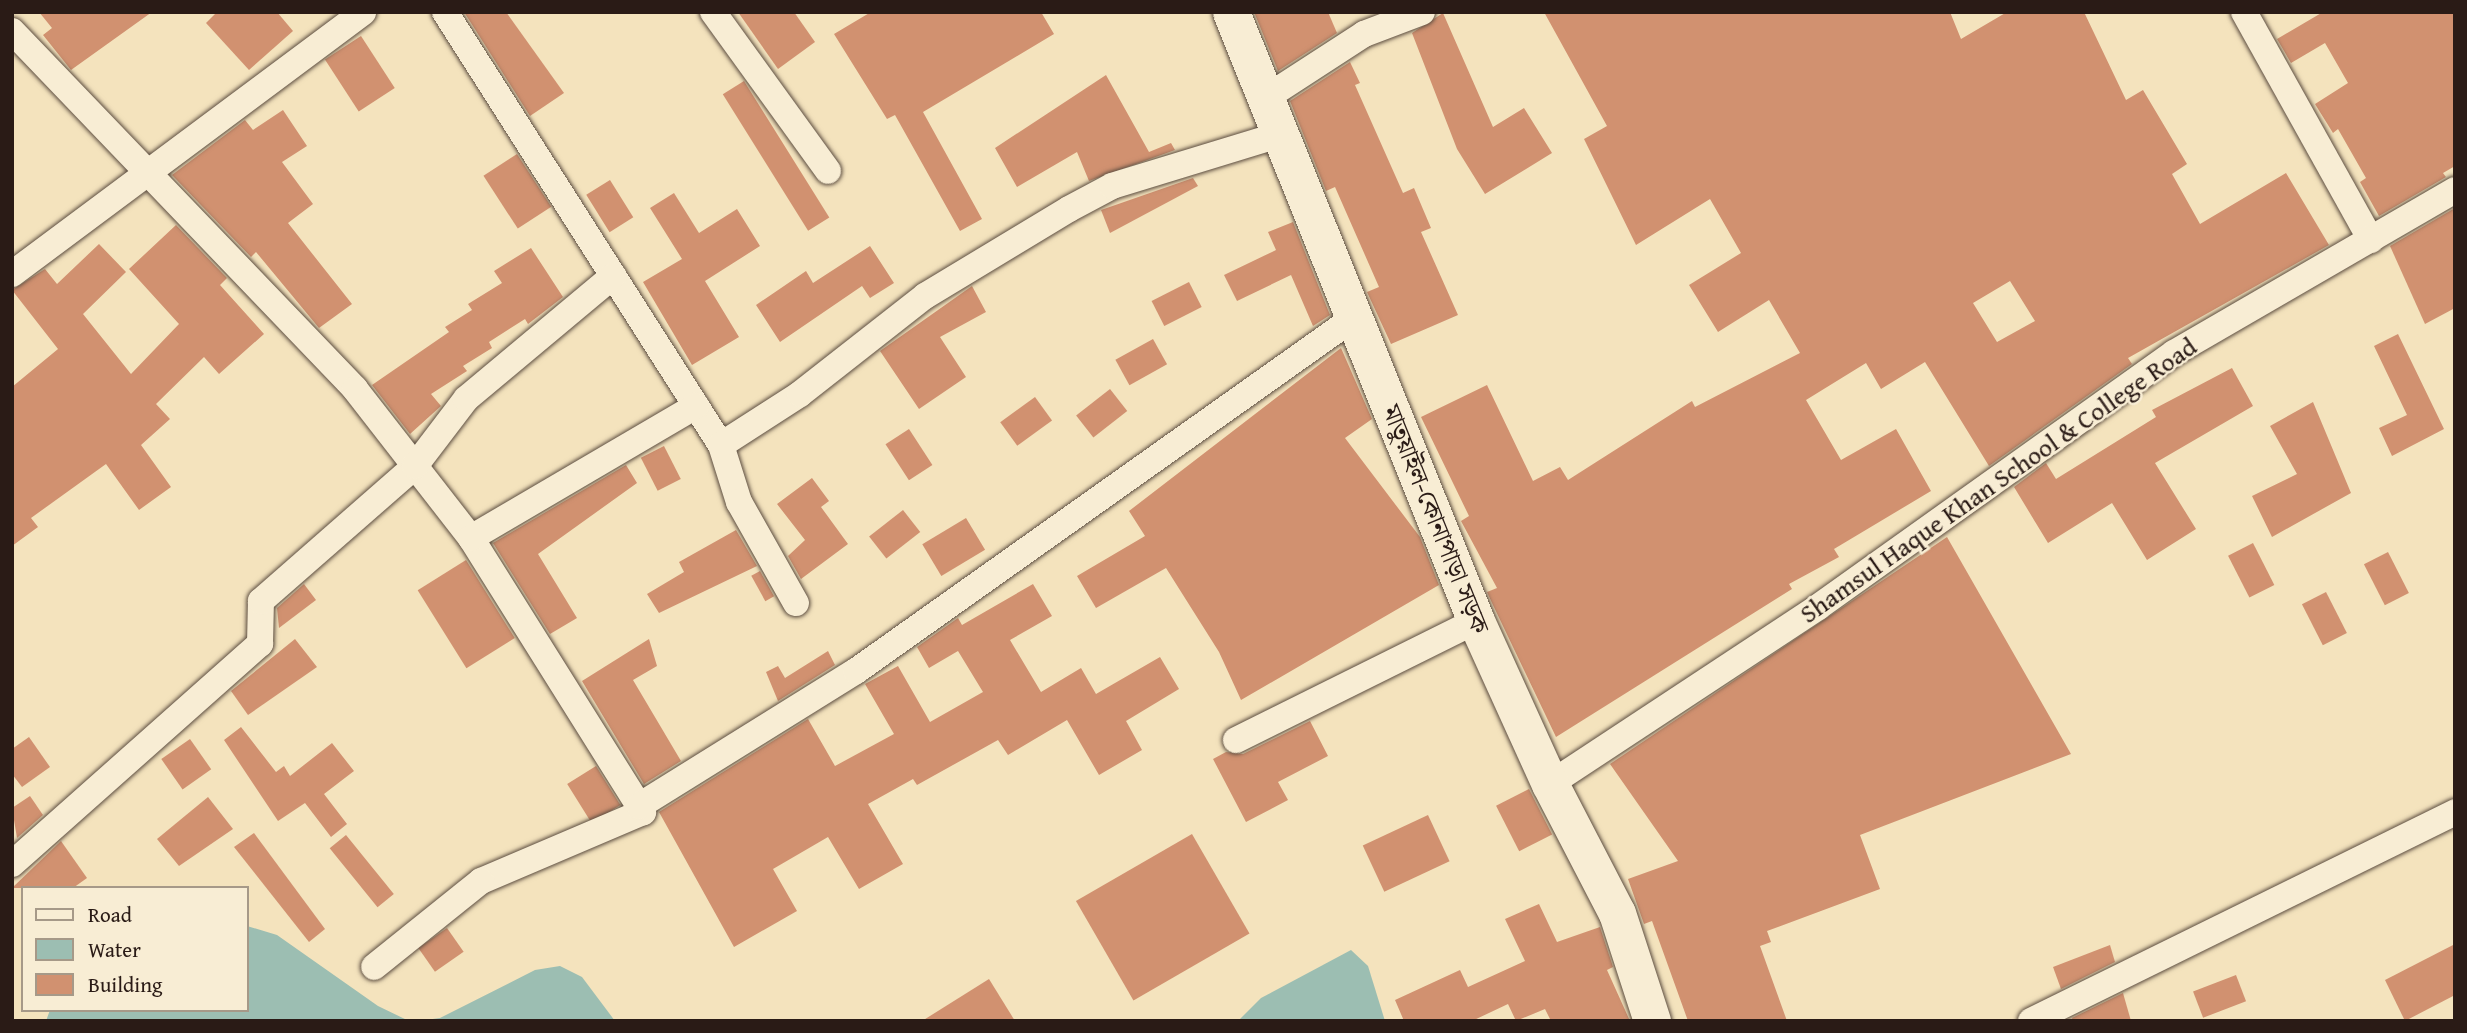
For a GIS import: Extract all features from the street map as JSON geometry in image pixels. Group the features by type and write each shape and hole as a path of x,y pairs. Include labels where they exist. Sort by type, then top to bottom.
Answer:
{"main road":[{"name":"মাতুয়াইল-কোনাপাড়া সড়ক","path":"1231,12 1476,621 1550,784 1617,913 1652,1021"}],"street":[{"path":"12,274 363,12"},
{"path":"445,12 721,445 739,502 796,603"},
{"path":"713,12 828,171"},
{"path":"1267,97 1364,34 1422,12"},
{"path":"2244,12 2371,240"},
{"path":"12,31 147,173 300,326 415,466 471,538 643,812 481,881 374,967"},
{"path":"721,445 800,394 925,296 1069,209 1112,186 1282,134"},
{"name":"Shamsul Haque Khan School & College Road","path":"1550,784 1818,607 2174,353 2455,190"},
{"path":"12,864 260,644 261,601 415,466 466,399 613,276"},
{"path":"639,806 856,671 1355,317"},
{"path":"471,538 696,406"},
{"path":"1236,740 1476,621"},
{"path":"2031,1021 2455,812"}],"water":[{"path":"248,926 277,935 378,1006 409,1021 46,1021 49,1012 248,1012"},
{"path":"1351,950 1368,966 1385,1021 1238,1021 1261,998"},
{"path":"560,966 582,977 615,1021 418,1021 440,1018 535,970"}],"building":[{"path":"39,12 152,12 71,70 43,35 52,28"},
{"path":"217,12 277,12 293,31 249,70 206,23"},
{"path":"464,12 506,12 564,93 530,116"},
{"path":"738,12 794,12 815,42 778,69"},
{"path":"871,12 1041,12 1054,34 923,112 982,219 960,231 895,115 887,119 834,34"},
{"path":"1254,12 1328,12 1337,33 1278,71"},
{"path":"1544,12 1950,12 1961,39 2007,12 2084,12 2126,100 2143,90 2187,164 2172,174 2200,224 2286,173 2329,245 2128,358 2132,364 1989,466 1925,362 1881,389 1866,363 1806,400 1841,460 1896,429 1931,491 1834,549 1839,557 1789,584 1792,589 1556,737 1487,592 1497,588 1461,521 1469,516 1421,417 1487,385 1533,481 1560,467 1568,480 1692,401 1695,407 1800,353 1769,300 1718,332 1689,285 1741,253 1710,199 1636,245 1584,139 1607,126","holes":["2010,281 2035,321 1997,342 1973,303"]},
{"path":"2323,12 2455,12 2455,166 2443,173 2446,177 2379,216 2360,182 2366,178 2338,129 2333,133 2315,104 2348,83 2325,43 2291,63 2277,39"},
{"path":"1443,13 1493,127 1524,108 1552,153 1485,194 1457,149 1412,33"},
{"path":"361,36 395,88 359,111 325,59"},
{"path":"1350,62 1360,83 1355,85 1403,193 1414,188 1431,228 1421,232 1458,315 1391,344 1367,292 1379,287 1335,187 1326,191 1290,101"},
{"path":"1106,75 1149,152 1171,143 1175,150 1089,181 1077,152 1017,187 995,148"},
{"path":"744,81 829,218 808,231 723,94"},
{"path":"283,110 307,146 282,162 313,204 288,223 352,304 319,328 256,252 251,257 172,175 245,120 253,130"},
{"path":"517,154 551,207 518,229 483,176"},
{"path":"1193,178 1198,186 1110,233 1101,210"},
{"path":"610,180 633,217 610,232 586,195"},
{"path":"674,193 699,233 737,209 760,246 705,281 739,337 692,365 643,282 682,259 650,208"},
{"path":"2455,208 2455,308 2425,324 2390,246"},
{"path":"1293,222 1330,315 1313,326 1291,275 1237,301 1224,275 1276,250 1268,232"},
{"path":"176,225 227,278 220,285 264,334 219,374 204,357 156,404 170,419 141,445 171,487 139,510 106,464 31,518 38,527 12,546 12,387 58,349 12,290 45,269 57,284 99,244 126,272 83,314 131,374 179,324 129,269"},
{"path":"870,246 894,283 870,298 862,286 780,342 756,305 806,271 813,283"},
{"path":"531,248 563,297 528,324 525,319 489,342 492,348 463,366 467,371 431,394 441,406 410,434 372,385 449,332 445,327 472,310 468,304 502,283 494,271"},
{"path":"1189,282 1202,307 1164,326 1152,301"},
{"path":"972,286 986,312 940,337 966,377 919,409 880,351"},
{"path":"2398,334 2444,429 2392,456 2379,428 2407,415 2374,346"},
{"path":"1153,339 1167,364 1129,385 1115,360"},
{"path":"1341,348 1372,419 1345,438 1420,537 1439,585 1241,700 1219,652 1166,568 1096,608 1077,576 1145,536 1129,511"},
{"path":"2232,368 2253,406 2155,463 2196,529 2147,560 2112,503 2048,543 2014,487 2046,463 2056,479 2156,417 2152,410"},
{"path":"1110,389 1127,411 1093,438 1076,415"},
{"path":"1035,397 1052,420 1017,446 1000,422"},
{"path":"2313,402 2351,493 2272,537 2252,496 2297,474 2270,426"},
{"path":"909,429 932,465 909,480 886,444"},
{"path":"664,446 681,479 658,491 641,458"},
{"path":"626,465 637,483 538,554 577,618 550,634 493,543"},
{"path":"812,478 829,501 821,507 848,544 801,579 788,556 805,540 777,504"},
{"path":"903,510 920,532 886,559 869,536"},
{"path":"966,518 985,550 941,576 922,544"},
{"path":"736,530 757,566 659,613 647,594 684,572 679,562"},
{"path":"1947,537 2071,754 1860,835 1880,889 1767,931 1771,942 1760,946 1787,1021 1688,1021 1652,921 1644,924 1628,879 1678,861 1610,764"},
{"path":"2253,543 2274,585 2249,598 2228,556"},
{"path":"2388,552 2409,593 2385,605 2364,564"},
{"path":"466,560 515,638 466,668 418,590"},
{"path":"760,571 774,596 765,601 751,576"},
{"path":"304,584 316,600 279,628 277,608"},
{"path":"1033,584 1052,616 1010,640 1041,692 1081,668 1096,694 1160,657 1179,689 1126,721 1142,750 1099,775 1067,720 1008,755 998,740 917,785 913,779 868,804 903,864 859,889 828,837 773,869 797,911 734,947 659,812 808,719 835,766 894,734 865,684 898,666 930,722 983,692 958,651 929,668 917,647 958,618 962,625"},
{"path":"2326,592 2347,633 2323,645 2302,604"},
{"path":"295,639 317,667 248,715 231,691"},
{"path":"649,639 657,666 633,680 681,761 644,784 582,681"},
{"path":"828,651 835,665 778,701 766,672 778,666 785,678"},
{"path":"1310,721 1328,756 1278,782 1288,800 1246,822 1213,759 1226,752 1243,754"},
{"path":"241,727 276,772 284,766 290,776 332,743 354,771 324,794 347,824 331,837 305,803 278,821 224,740"},
{"path":"29,737 50,767 22,787 12,774 12,749"},
{"path":"190,739 211,769 183,789 161,759"},
{"path":"596,766 620,805 592,823 567,784"},
{"path":"1529,789 1552,834 1519,851 1496,806"},
{"path":"30,796 43,815 17,838 12,808"},
{"path":"208,797 233,829 179,866 157,839"},
{"path":"1428,815 1450,861 1384,892 1363,845"},
{"path":"254,833 325,929 309,942 234,847"},
{"path":"1192,834 1250,934 1133,1001 1076,901"},
{"path":"346,835 394,894 378,907 330,848"},
{"path":"61,841 87,878 76,886 12,888"},
{"path":"1539,904 1557,942 1600,927 1613,967 1607,970 1630,1021 1551,1021 1545,1009 1516,1021 1508,1004 1472,1021 1404,1021 1395,1000 1460,970 1468,987 1525,961 1505,919"},
{"path":"447,928 464,952 435,972 418,948"},
{"path":"2455,944 2455,995 2405,1021 2385,980"},
{"path":"2110,945 2115,962 2061,989 2053,967"},
{"path":"2236,975 2246,1001 2203,1018 2193,991"},
{"path":"989,979 1015,1021 922,1021"},
{"path":"2123,993 2131,1021 2073,1021 2072,1018"}]}
